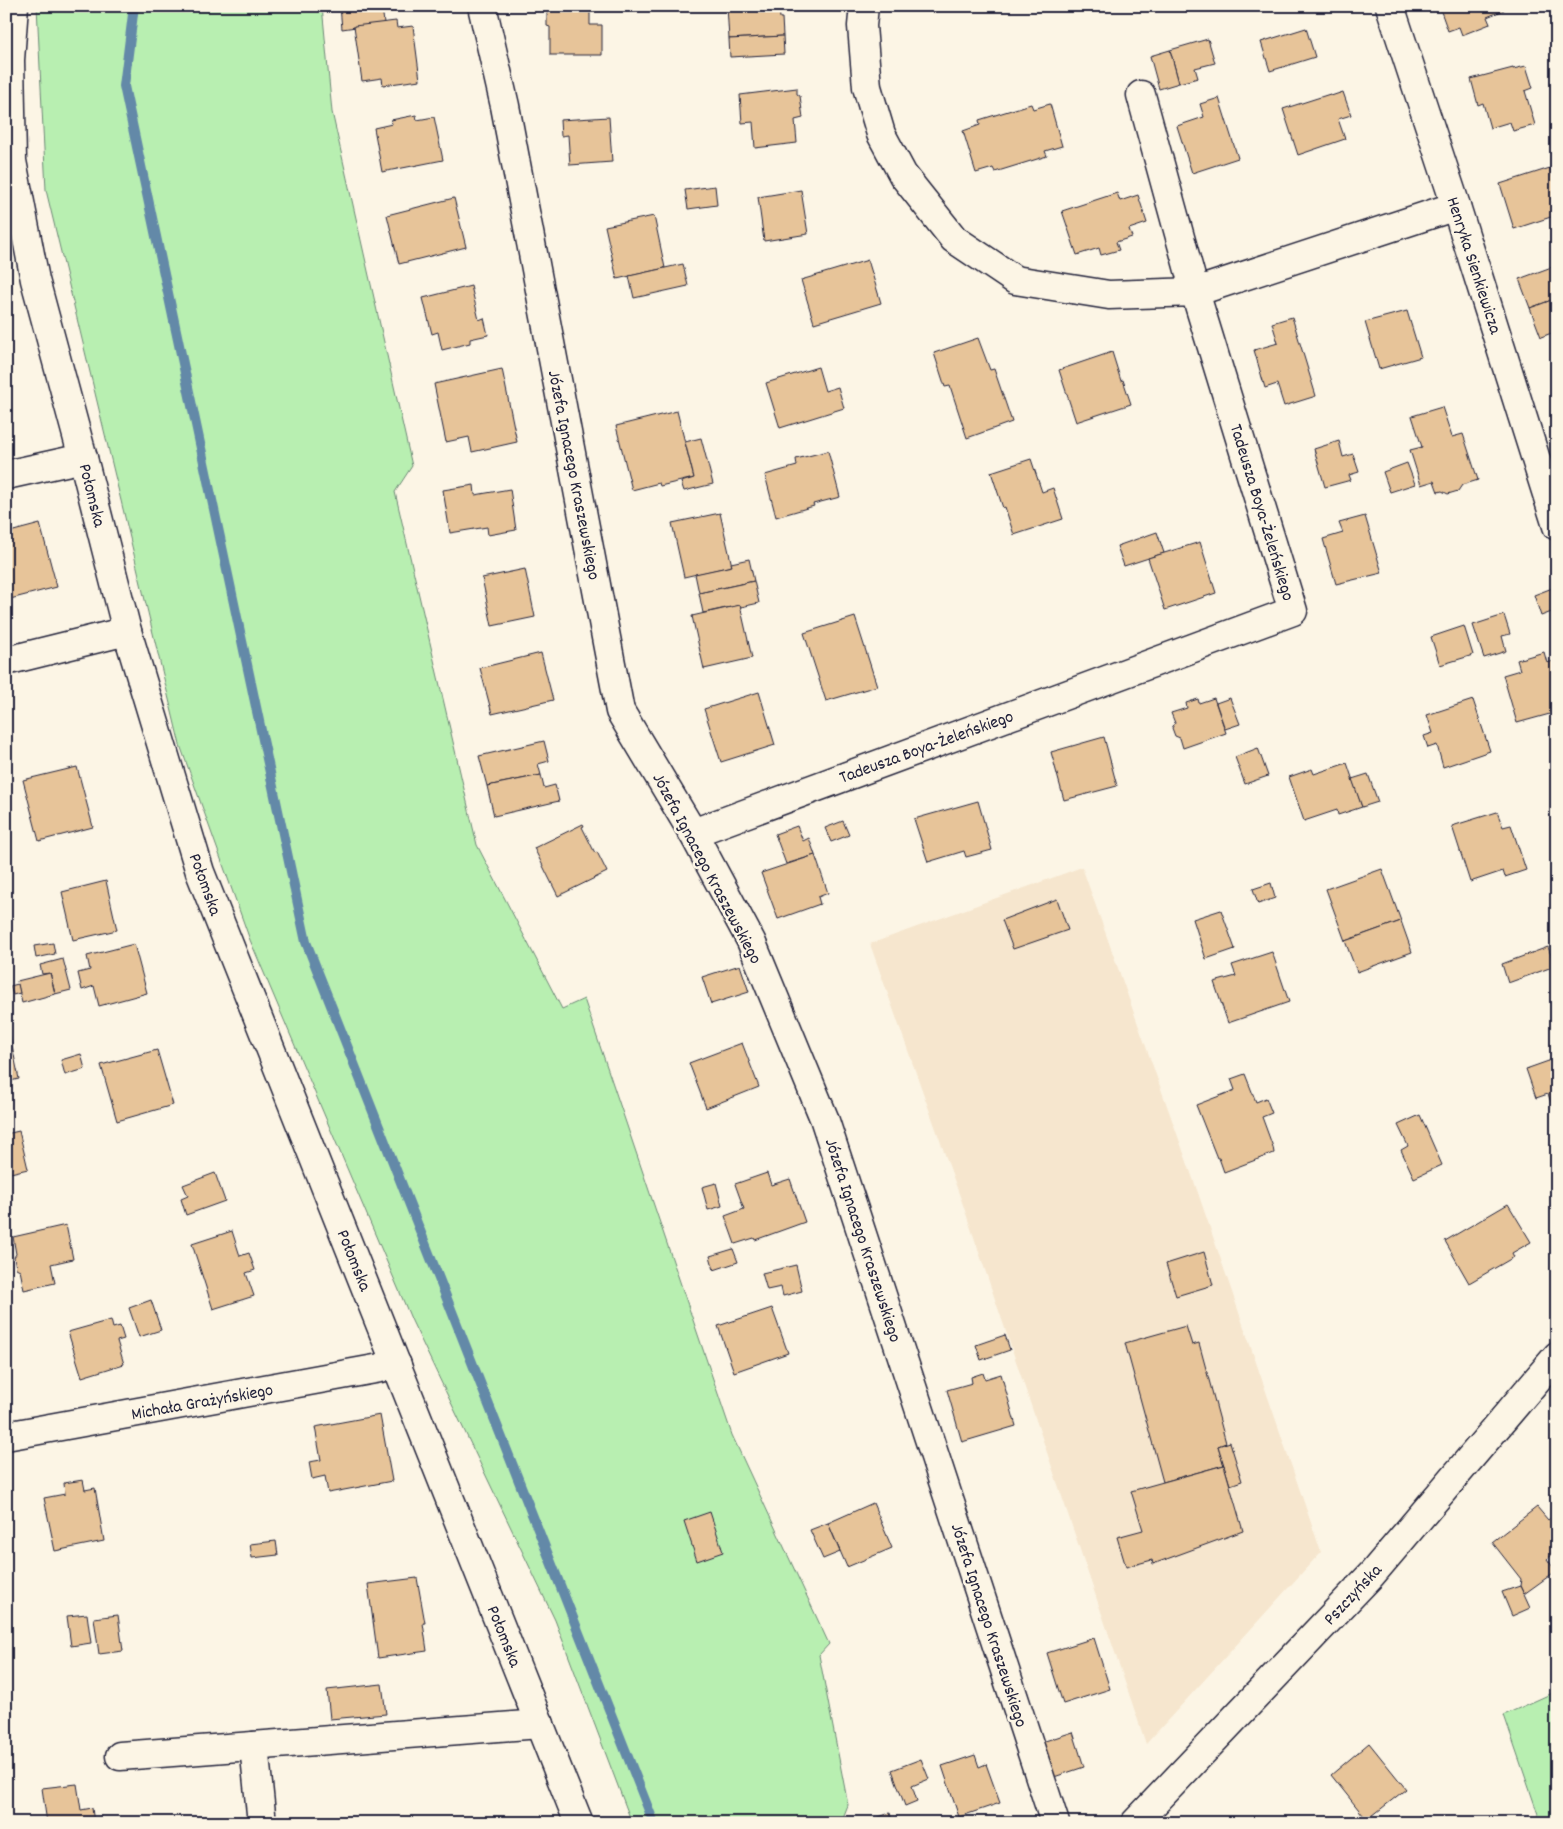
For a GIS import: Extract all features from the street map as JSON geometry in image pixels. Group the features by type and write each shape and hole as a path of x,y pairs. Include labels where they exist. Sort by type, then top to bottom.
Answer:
{"street":[{"name":"Połomska","path":"14,6 10,60 12,161 36,280 126,631 200,872 579,1823"},
{"name":"Józefa Ignacego Kraszewskiego","path":"482,6 505,106 620,711 693,833 751,941 824,1118 1055,1823"},
{"path":"864,6 862,26 867,87 881,134 903,175 954,239 1015,280 1109,295 1195,292 1456,206"},
{"name":"Henryka Sienkiewicza","path":"1390,6 1456,206 1557,526"},
{"path":"1140,94 1195,292"},
{"name":"Tadeusza Boya-Żeleńskiego","path":"693,833 1293,611 1195,292"},
{"path":"6,475 83,458"},
{"path":"6,661 126,631"},
{"name":"Pszczyńska","path":"1135,1823 1372,1574 1557,1356"},
{"name":"Michała Grażyńskiego","path":"6,1436 397,1365"},
{"path":"120,1756 540,1724"},
{"path":"254,1746 262,1823"}],"shaded area":[{"path":"1082,867 1197,1190 1321,1552 1146,1744 962,1202 870,944"}],"green space":[{"path":"37,6 322,6 332,112 412,466 395,492 477,845 562,1009 584,999 732,1435 829,1644 819,1655 848,1805 841,1823 632,1823 555,1620 412,1321 250,940 180,745 46,190"},
{"path":"1557,1691 1557,1823 1541,1823 1504,1715"}],"building":[{"path":"340,6 382,7 384,23 342,29"},
{"path":"547,6 590,6 590,25 602,25 602,55 550,55 550,27 547,26"},
{"path":"727,6 779,6 783,36 729,39"},
{"path":"1439,6 1503,6 1504,10 1487,17 1490,24 1462,35 1459,27 1448,31"},
{"path":"396,21 397,28 413,26 420,80 383,85 382,78 362,81 354,26"},
{"path":"1306,28 1315,57 1270,71 1261,42"},
{"path":"783,36 784,54 730,57 729,39"},
{"path":"1208,39 1215,63 1195,68 1198,78 1179,83 1170,50"},
{"path":"1170,50 1179,83 1159,89 1150,56"},
{"path":"1526,66 1533,88 1525,91 1535,125 1513,131 1510,122 1490,128 1483,103 1478,105 1471,79"},
{"path":"797,88 803,118 795,120 797,143 755,148 753,122 742,123 740,95"},
{"path":"1343,92 1351,115 1338,119 1345,139 1298,155 1283,109 1330,94 1331,96"},
{"path":"1219,98 1238,158 1192,173 1177,126 1204,117 1200,104"},
{"path":"1031,104 1033,109 1050,104 1062,146 1045,151 1047,156 995,172 993,168 976,173 963,131 980,125 979,120"},
{"path":"416,115 417,120 434,117 443,160 382,172 374,128 392,124 391,120"},
{"path":"609,117 612,162 570,165 568,135 561,136 560,120"},
{"path":"1550,168 1557,189 1557,215 1514,229 1500,184"},
{"path":"715,186 717,205 688,209 685,190"},
{"path":"801,190 808,234 764,241 758,197"},
{"path":"1117,193 1120,201 1138,195 1147,223 1129,229 1132,237 1116,242 1119,250 1101,255 1099,248 1077,255 1062,211"},
{"path":"454,198 466,247 399,264 387,215"},
{"path":"654,216 665,268 617,279 605,226"},
{"path":"868,260 881,303 814,323 801,280"},
{"path":"683,264 688,286 634,298 629,276"},
{"path":"1557,265 1557,298 1530,308 1519,279"},
{"path":"471,286 479,320 484,318 488,335 470,339 470,343 442,350 438,332 432,334 423,298"},
{"path":"1557,298 1557,331 1541,337 1530,308"},
{"path":"1407,311 1421,357 1379,369 1365,322"},
{"path":"1292,317 1316,396 1284,406 1277,384 1265,388 1254,350 1278,343 1272,323"},
{"path":"978,338 990,370 994,369 1012,422 967,438 950,386 945,387 934,353"},
{"path":"1112,352 1131,404 1076,422 1059,370"},
{"path":"818,367 825,391 838,387 844,408 780,428 766,383"},
{"path":"502,369 517,442 472,452 469,437 446,442 434,384"},
{"path":"1442,407 1452,437 1463,434 1478,480 1462,485 1458,491 1448,494 1442,491 1438,492 1434,481 1421,485 1410,450 1422,447 1412,416"},
{"path":"677,411 694,478 660,486 659,483 632,490 616,426"},
{"path":"701,438 713,484 684,491 681,482 694,478 685,442"},
{"path":"1339,441 1343,457 1353,454 1359,472 1349,475 1351,480 1325,487 1314,449"},
{"path":"828,451 840,497 776,517 765,475 797,466 796,459"},
{"path":"1031,459 1042,492 1053,488 1063,519 1014,535 991,472"},
{"path":"1407,463 1415,484 1390,492 1383,472"},
{"path":"474,485 475,495 510,489 516,530 488,535 487,527 450,533 443,490"},
{"path":"720,513 732,566 684,577 672,523"},
{"path":"1365,516 1382,573 1336,584 1323,539 1343,533 1339,523"},
{"path":"40,524 57,587 10,599 6,583 6,533"},
{"path":"1157,532 1164,553 1124,566 1117,546"},
{"path":"1200,542 1216,593 1165,610 1148,558"},
{"path":"749,559 754,581 699,593 695,574 732,566 731,563"},
{"path":"525,569 535,617 492,626 482,578"},
{"path":"754,581 759,603 703,613 699,593"},
{"path":"1555,587 1557,592 1557,610 1541,616 1534,595"},
{"path":"740,605 752,658 704,669 692,616"},
{"path":"1504,615 1510,634 1502,636 1506,651 1484,658 1473,625"},
{"path":"855,617 877,686 826,701 804,633"},
{"path":"1464,626 1473,655 1440,665 1431,637"},
{"path":"1544,652 1547,663 1557,660 1557,712 1517,723 1503,675 1520,670 1517,660"},
{"path":"541,653 553,700 492,714 480,668"},
{"path":"759,692 775,745 721,762 704,709"},
{"path":"1214,698 1226,733 1183,748 1180,738 1175,736 1172,728 1175,723 1171,713 1187,708 1186,703 1198,699 1199,703"},
{"path":"1230,698 1240,724 1225,729 1216,703"},
{"path":"1473,700 1490,751 1443,767 1437,745 1428,748 1424,736 1433,733 1427,715"},
{"path":"1104,737 1117,786 1064,800 1051,752"},
{"path":"544,741 549,761 538,764 541,775 487,786 479,756"},
{"path":"1258,748 1268,776 1245,784 1235,757"},
{"path":"1347,763 1362,807 1338,815 1337,810 1304,821 1289,777 1312,769 1314,774"},
{"path":"77,767 93,827 39,841 23,780"},
{"path":"1368,774 1378,802 1362,807 1352,779"},
{"path":"541,775 544,788 555,785 559,801 494,816 487,786"},
{"path":"978,801 992,850 966,857 964,851 928,862 914,819"},
{"path":"1497,812 1503,827 1511,825 1526,870 1505,877 1503,871 1470,882 1452,826"},
{"path":"843,821 849,835 831,842 825,828"},
{"path":"583,824 584,826 582,827 595,853 597,852 607,872 558,896 534,848"},
{"path":"797,826 803,841 809,838 815,855 786,864 775,834"},
{"path":"815,855 828,893 818,897 820,904 778,919 761,873"},
{"path":"1382,869 1401,921 1345,941 1326,889"},
{"path":"106,881 117,930 73,940 62,892"},
{"path":"1271,883 1275,898 1258,904 1253,889"},
{"path":"1057,899 1068,930 1013,949 1002,920"},
{"path":"1221,910 1235,949 1206,959 1193,919"},
{"path":"1401,921 1412,952 1357,972 1345,941"},
{"path":"53,943 55,954 36,958 34,946"},
{"path":"134,944 147,993 99,1006 94,986 82,990 78,973 90,970 87,956"},
{"path":"1548,947 1555,966 1508,983 1502,964"},
{"path":"1272,952 1289,1002 1228,1023 1214,982 1236,976 1232,965"},
{"path":"63,959 71,990 55,994 50,973 42,974 40,965"},
{"path":"740,965 749,992 711,1004 702,977"},
{"path":"50,973 55,994 22,1003 17,981"},
{"path":"18,984 20,993 13,995 10,986"},
{"path":"10,1036 19,1079 6,1082 6,1037"},
{"path":"742,1043 759,1087 706,1108 689,1063"},
{"path":"157,1050 173,1105 117,1121 101,1065"},
{"path":"81,1054 85,1069 65,1075 61,1060"},
{"path":"1557,1058 1557,1112 1555,1113 1548,1094 1536,1098 1526,1069"},
{"path":"1245,1074 1256,1102 1266,1098 1272,1113 1262,1117 1274,1153 1224,1172 1196,1105 1235,1090 1231,1079"},
{"path":"1420,1115 1442,1165 1414,1178 1401,1150 1408,1146 1398,1125"},
{"path":"19,1131 28,1169 6,1174 6,1134"},
{"path":"215,1173 225,1201 186,1215 181,1199 188,1196 183,1185"},
{"path":"767,1173 771,1185 790,1179 805,1222 755,1240 754,1238 735,1244 725,1216 744,1209 735,1184"},
{"path":"716,1183 722,1206 708,1210 702,1187"},
{"path":"1508,1204 1531,1242 1512,1253 1514,1257 1469,1283 1445,1241"},
{"path":"66,1225 73,1259 51,1264 55,1283 24,1290 20,1270 16,1268 13,1237"},
{"path":"232,1231 240,1256 249,1253 255,1270 246,1273 254,1296 213,1309 192,1244"},
{"path":"733,1249 738,1262 714,1270 710,1256"},
{"path":"1204,1252 1213,1285 1176,1296 1166,1264"},
{"path":"796,1265 802,1291 783,1296 781,1287 767,1290 762,1273"},
{"path":"151,1300 161,1330 139,1337 129,1308"},
{"path":"772,1308 788,1353 734,1372 718,1326"},
{"path":"111,1320 113,1328 120,1326 124,1339 117,1341 124,1364 82,1377 68,1332"},
{"path":"1186,1326 1192,1345 1199,1343 1226,1443 1218,1446 1224,1465 1163,1482 1125,1343"},
{"path":"1005,1335 1010,1350 981,1360 976,1345"},
{"path":"983,1373 985,1379 1001,1374 1016,1426 962,1442 947,1390 972,1383 971,1377"},
{"path":"380,1415 392,1481 328,1493 325,1476 312,1479 309,1462 321,1460 315,1427"},
{"path":"1230,1442 1242,1481 1230,1485 1218,1446"},
{"path":"1224,1465 1243,1531 1153,1564 1152,1560 1126,1567 1117,1537 1143,1530 1131,1491"},
{"path":"83,1480 85,1490 95,1488 104,1541 55,1551 44,1498 65,1494 64,1483"},
{"path":"873,1503 892,1548 847,1567 828,1523"},
{"path":"1537,1507 1548,1520 1557,1513 1557,1551 1547,1559 1556,1571 1524,1594 1520,1586 1521,1579 1492,1542"},
{"path":"710,1512 723,1552 697,1561 684,1521"},
{"path":"828,1523 840,1552 823,1559 810,1530"},
{"path":"276,1541 278,1555 252,1558 250,1544"},
{"path":"417,1578 425,1623 423,1623 427,1651 378,1658 368,1584"},
{"path":"1520,1586 1530,1608 1512,1616 1502,1592"},
{"path":"87,1614 91,1643 71,1646 67,1616"},
{"path":"118,1615 123,1651 99,1654 94,1618"},
{"path":"1094,1638 1110,1689 1063,1704 1047,1653"},
{"path":"382,1684 386,1714 330,1719 327,1690"},
{"path":"1073,1732 1084,1767 1054,1777 1042,1742"},
{"path":"1369,1743 1406,1789 1367,1820 1331,1775"},
{"path":"975,1755 979,1767 986,1764 1000,1803 959,1817 942,1766"},
{"path":"921,1759 929,1779 912,1786 917,1801 905,1806 892,1770"},
{"path":"77,1784 81,1810 92,1808 94,1823 47,1823 42,1788"},
{"path":"890,1813 893,1823 862,1823"}],"waterway":[{"path":"134,6 124,86 306,942 654,1823"}]}
